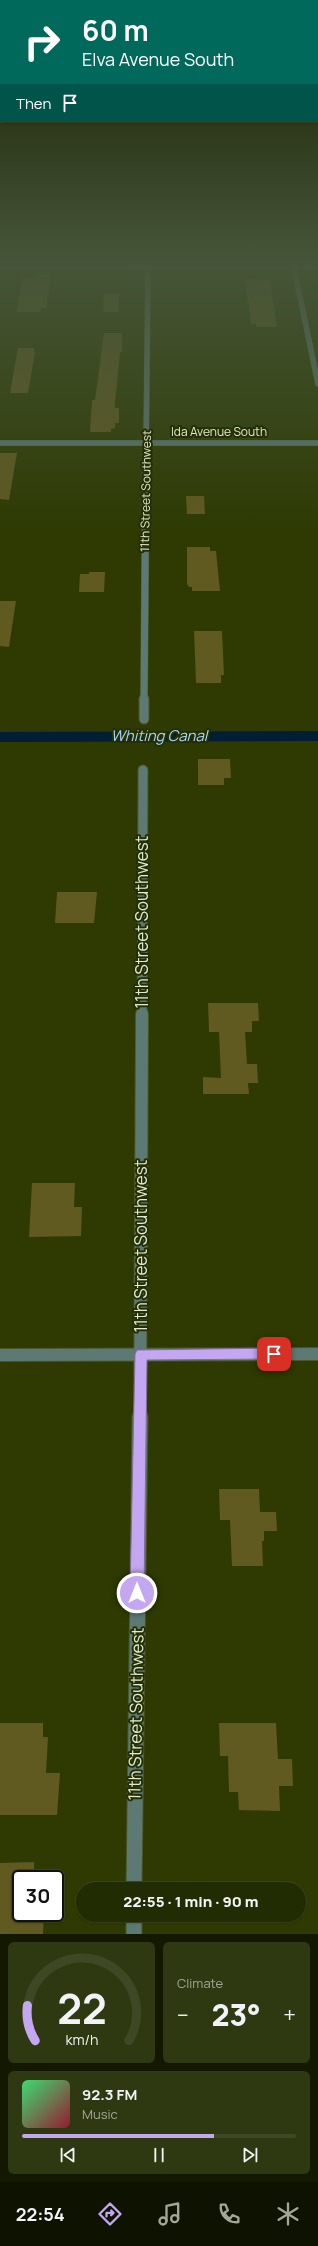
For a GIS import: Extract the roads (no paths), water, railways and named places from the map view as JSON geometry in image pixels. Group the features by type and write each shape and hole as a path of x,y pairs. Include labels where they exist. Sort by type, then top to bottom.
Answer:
{"street":[{"name":"11th Street Southwest","path":"144,719 147,353"},
{"path":"312,353 318,384"},
{"name":"Ida Avenue South","path":"0,443 318,442"},
{"name":"11th Street Southwest","path":"134,1882 138,1483 141,1354 143,770"},
{"path":"0,1355 318,1354"},
{"path":"134,1922 134,1934"}],"waterway":[{"name":"Whiting Canal","path":"0,737 318,736"}]}
